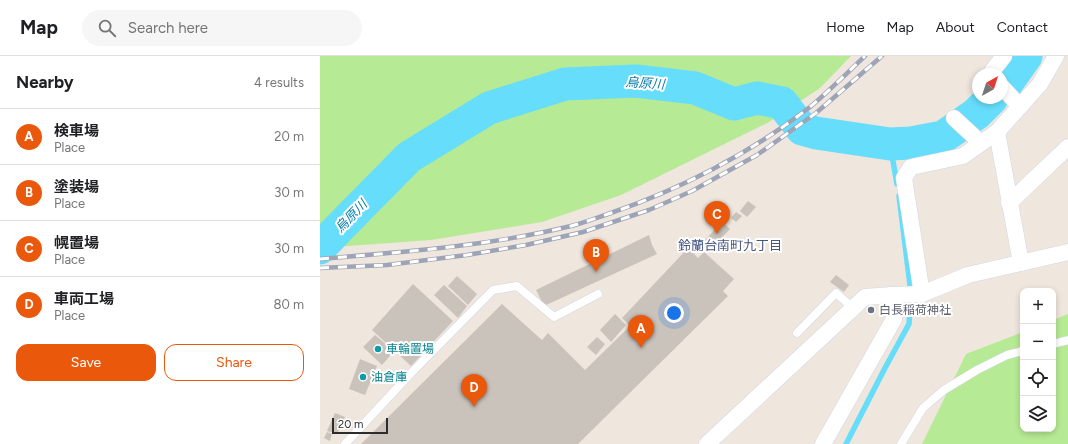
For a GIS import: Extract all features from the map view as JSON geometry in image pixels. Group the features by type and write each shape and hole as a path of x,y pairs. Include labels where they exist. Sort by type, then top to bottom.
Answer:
{"street":[{"path":"995,68 1004,56"},
{"path":"922,294 904,178 912,167 963,156 979,141 997,132 1018,104 1040,84 1056,56"},
{"path":"1008,93 1018,104"},
{"path":"954,118 979,141"},
{"path":"997,132 1021,263"},
{"path":"1009,203 1068,147"},
{"path":"707,444 865,297 922,294 968,275 1068,252"},
{"path":"823,444 894,319 892,295"}],"lane":[{"path":"344,444 493,290 517,286 554,317 598,294"},
{"path":"797,333 836,293 853,308"},
{"path":"1056,343 1068,340"},
{"path":"901,444 923,408 944,390 1007,354 1020,352"}],"green space":[{"path":"320,56 851,56 820,88 769,122 621,195 542,222 431,240 320,248"},
{"path":"1068,314 1068,444 922,444 966,354 1020,333 1020,432 1056,432 1056,319"}],"building":[{"path":"748,201 756,207 747,217 740,211"},
{"path":"736,212 742,216 736,222 731,218"},
{"path":"722,222 730,229 713,247 705,240"},
{"path":"649,235 657,254 544,306 536,290"},
{"path":"688,248 698,258 704,252 734,279 723,291 728,296 578,444 361,444 502,304 542,340 548,333 585,370 630,326 622,318"},
{"path":"836,275 849,285 844,292 830,282"},
{"path":"457,276 477,294 468,305 448,286"},
{"path":"413,284 453,321 411,366 372,330"},
{"path":"444,285 467,306 458,318 434,295"},
{"path":"615,314 626,325 611,342 600,330"},
{"name":"車輪置場","path":"375,335 394,351 382,365 363,347"},
{"path":"597,337 605,344 596,355 587,347"},
{"name":"油倉庫","path":"360,359 377,366 365,395 349,389"},
{"path":"335,413 345,417 337,434 327,431"},
{"path":"327,432 332,434 330,441 324,438"}],"waterway":[{"name":"烏原川","path":"1008,82 1026,56"},
{"name":"烏原川","path":"320,248 409,157 489,108 565,84 636,81 695,88 734,104 757,98 782,103 802,129 816,133 890,144 911,143 943,137 976,114 986,104"},
{"path":"890,144 897,184"},
{"path":"846,444 909,324 910,285 899,196"}],"railway":[{"path":"320,259 383,254 509,239 576,225 635,204 688,182 764,140 810,107 865,56"},
{"path":"320,268 387,265 467,255 526,245 583,232 649,210 692,191 757,155 816,113 882,56"}],"place":[{"name":"幌置場","path":"717,234"},
{"name":"塗装場","path":"596,272"},
{"name":"白長稲荷神社","path":"871,310"},
{"name":"検車場","path":"641,348"},
{"name":"車輪置場","path":"378,349"},
{"name":"油倉庫","path":"363,377"},
{"name":"車両工場","path":"474,407"}],"district":[{"name":"鈴蘭台南町九丁目","path":"730,245"}]}
